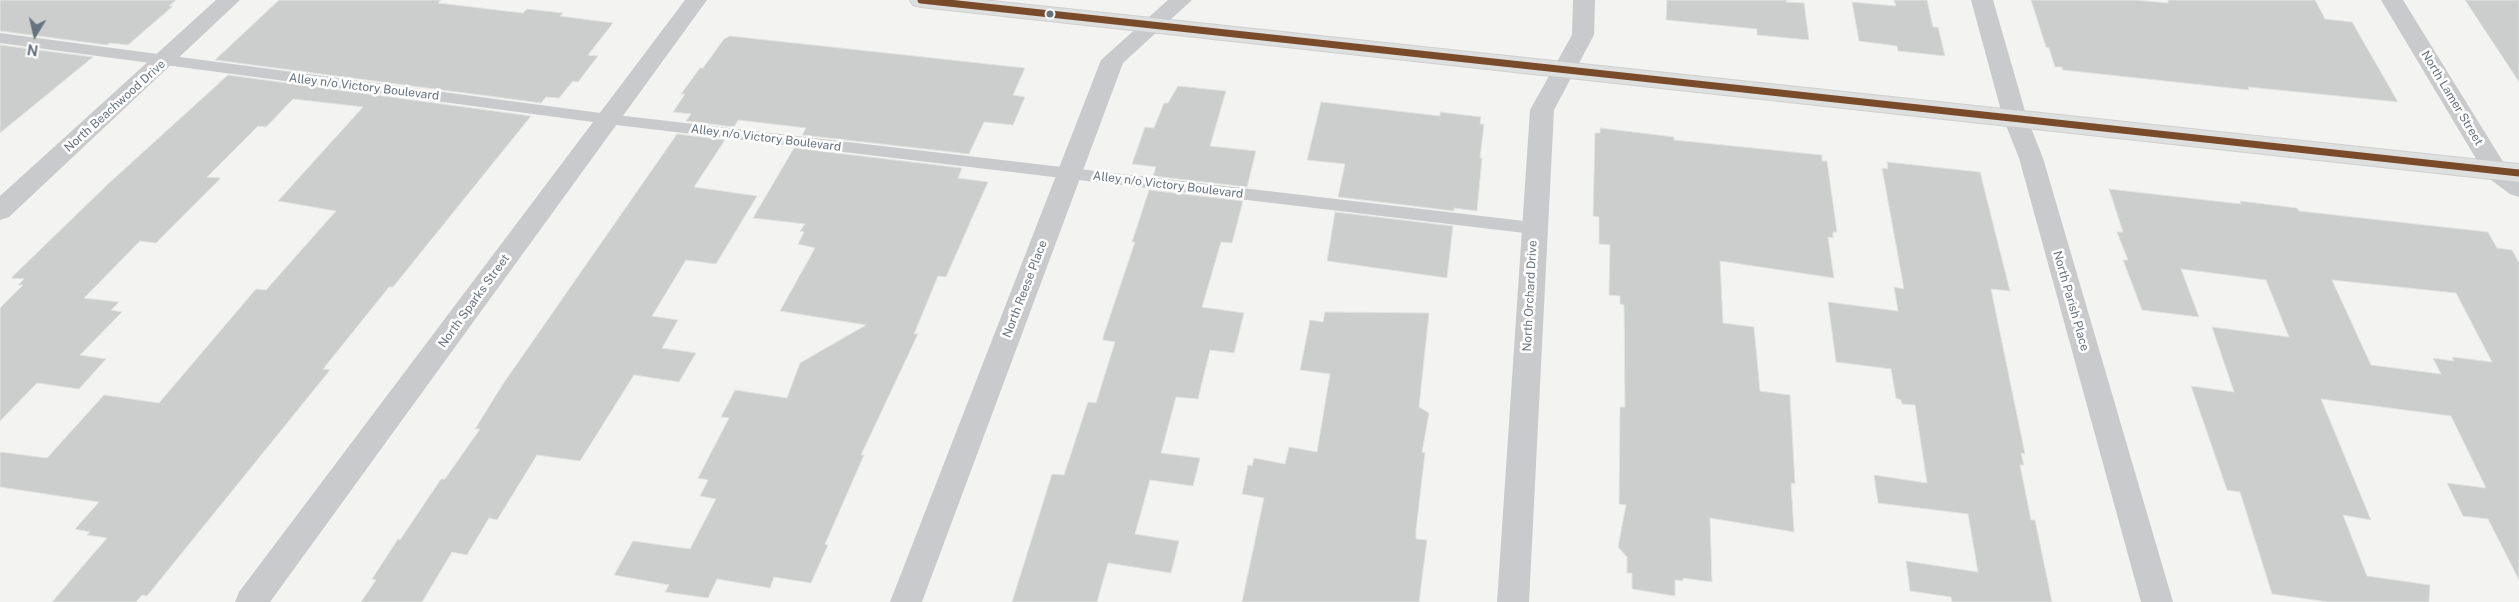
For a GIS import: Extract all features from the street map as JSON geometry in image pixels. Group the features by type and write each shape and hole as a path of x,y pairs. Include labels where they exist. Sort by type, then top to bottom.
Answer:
{"main road":[{"path":"921,0 2507,172"}],"street":[{"name":"North Beachwood Drive","path":"0,211 229,0"},
{"name":"North Sparks Street","path":"251,602 696,0"},
{"name":"North Reese Place","path":"906,602 1113,60 1181,0"},
{"name":"North Orchard Drive","path":"1513,602 1542,110 1583,35 1584,0"},
{"name":"North Parish Place","path":"1982,0 2016,118 2030,158 2157,602"},
{"name":"North Lamer Street","path":"2392,0 2519,188"}],"lane":[{"name":"Alley n/o Victory Boulevard","path":"0,38 608,119 1534,228"}],"building":[{"path":"0,0 176,0 169,6 173,6 128,45 110,43 107,45 0,31"},
{"path":"279,0 441,0 438,3 523,13 527,9 563,13 560,16 613,23 588,55 598,56 578,82 573,81 559,98 546,97 541,103 215,60"},
{"path":"1667,0 1786,0 1786,2 1804,3 1809,40 1757,35 1757,29 1666,20"},
{"path":"1894,0 1927,0 1933,27 1938,27 1945,56 1898,51 1897,46 1859,41 1852,2 1896,6"},
{"path":"2031,0 2135,0 2168,3 2168,0 2315,0 2325,19 2352,22 2398,102 2248,87 2249,90 2063,70 2062,67 2055,67 2049,48 2046,47"},
{"path":"2465,0 2519,0 2519,82"},
{"path":"730,36 1025,68 1013,95 1025,97 1013,125 984,122 969,154 802,135 806,128 738,120 734,127 686,121 691,114 673,112 685,94 681,94 724,39"},
{"path":"0,45 93,57 0,133"},
{"path":"228,75 531,116 393,287 389,287 323,369 330,370 147,596 142,595 136,602 52,602 107,538 87,535 90,532 75,529 99,502 0,487 0,452 47,458 104,395 159,403 256,289 266,290 336,211 278,201 363,107 293,99 266,127 258,126 207,177 221,178 156,243 140,241 84,298 119,302 111,310 122,312 80,355 106,359 79,389 37,383 0,421 0,308 23,285 18,285 24,279 11,278 108,184"},
{"path":"1178,86 1226,91 1210,146 1256,151 1247,187 1153,176 1156,167 1132,164 1145,127 1154,128 1164,103 1168,103"},
{"path":"1321,102 1440,116 1440,112 1481,117 1480,124 1484,124 1477,211 1454,208 1454,211 1338,197 1345,164 1307,160"},
{"path":"1600,128 1674,137 1674,140 1822,155 1822,161 1827,161 1837,232 1833,232 1833,238 1828,237 1834,278 1720,261 1723,323 1754,327 1760,391 1790,395 1795,484 1791,483 1794,532 1710,518 1712,582 1683,578 1683,581 1675,580 1675,596 1632,589 1632,573 1627,573 1627,557 1618,547 1626,505 1619,504 1620,407 1625,407 1624,305 1620,304 1620,296 1609,295 1610,245 1599,244 1599,217 1593,216 1595,133 1600,133"},
{"path":"677,134 725,140 694,187 757,196 716,264 686,260 652,316 678,320 662,348 696,353 679,382 634,375 580,461 537,455 497,520 489,518 467,555 452,552 422,602 361,602 376,580 372,579 398,539 400,540 441,479 445,479 480,429 475,429 503,384"},
{"path":"794,148 962,168 958,178 988,182 946,277 938,276 914,334 918,334 861,455 864,455 825,544 828,545 811,583 774,577 770,588 717,579 708,598 665,592 669,585 614,575 633,541 690,549 716,499 700,496 708,480 698,478 729,418 721,417 735,390 787,398 800,363 866,325 780,311 815,248 798,244 804,232 800,231 805,224 753,218"},
{"path":"1887,162 1980,172 2010,291 1991,289 2025,454 2021,453 2024,465 2020,465 2031,520 2035,520 2052,602 1952,602 1951,597 1910,591 1906,561 1978,572 1968,514 1878,503 1874,475 1927,483 1915,405 1902,404 1901,400 1896,398 1891,369 1836,362 1828,302 1898,311 1894,287 1904,289 1882,168 1888,169"},
{"path":"2109,189 2241,204 2240,201 2297,208 2299,211 2488,232 2497,248 2512,250 2519,263 2519,580 2488,519 2463,516 2447,483 2486,488 2451,416 2321,399 2371,520 2343,515 2367,576 2430,585 2429,602 2328,602 2272,594 2240,492 2227,490 2191,386 2234,392 2212,327 2289,337 2266,280 2181,269 2199,317 2142,310 2123,260 2128,260 2117,232 2123,232","holes":["2332,280 2456,293 2492,362 2452,357 2454,361 2433,358 2441,374 2371,365"]},
{"path":"1149,190 1243,201 1232,243 1221,242 1202,307 1244,313 1234,353 1210,350 1198,399 1176,397 1161,453 1200,458 1193,486 1150,480 1135,534 1179,541 1171,573 1108,563 1097,602 1012,602 1052,474 1064,475 1088,402 1096,403 1115,342 1103,340 1103,337 1135,242 1132,242"},
{"path":"1335,212 1453,226 1447,278 1327,261"},
{"path":"1325,312 1429,313 1419,407 1429,413 1422,452 1425,453 1416,530 1416,539 1427,540 1419,602 1242,602 1264,498 1242,494 1248,465 1252,466 1254,458 1285,464 1289,447 1317,452 1330,374 1300,370 1310,320 1323,322"}],"transit line":[{"path":"921,0 2519,173"}]}
